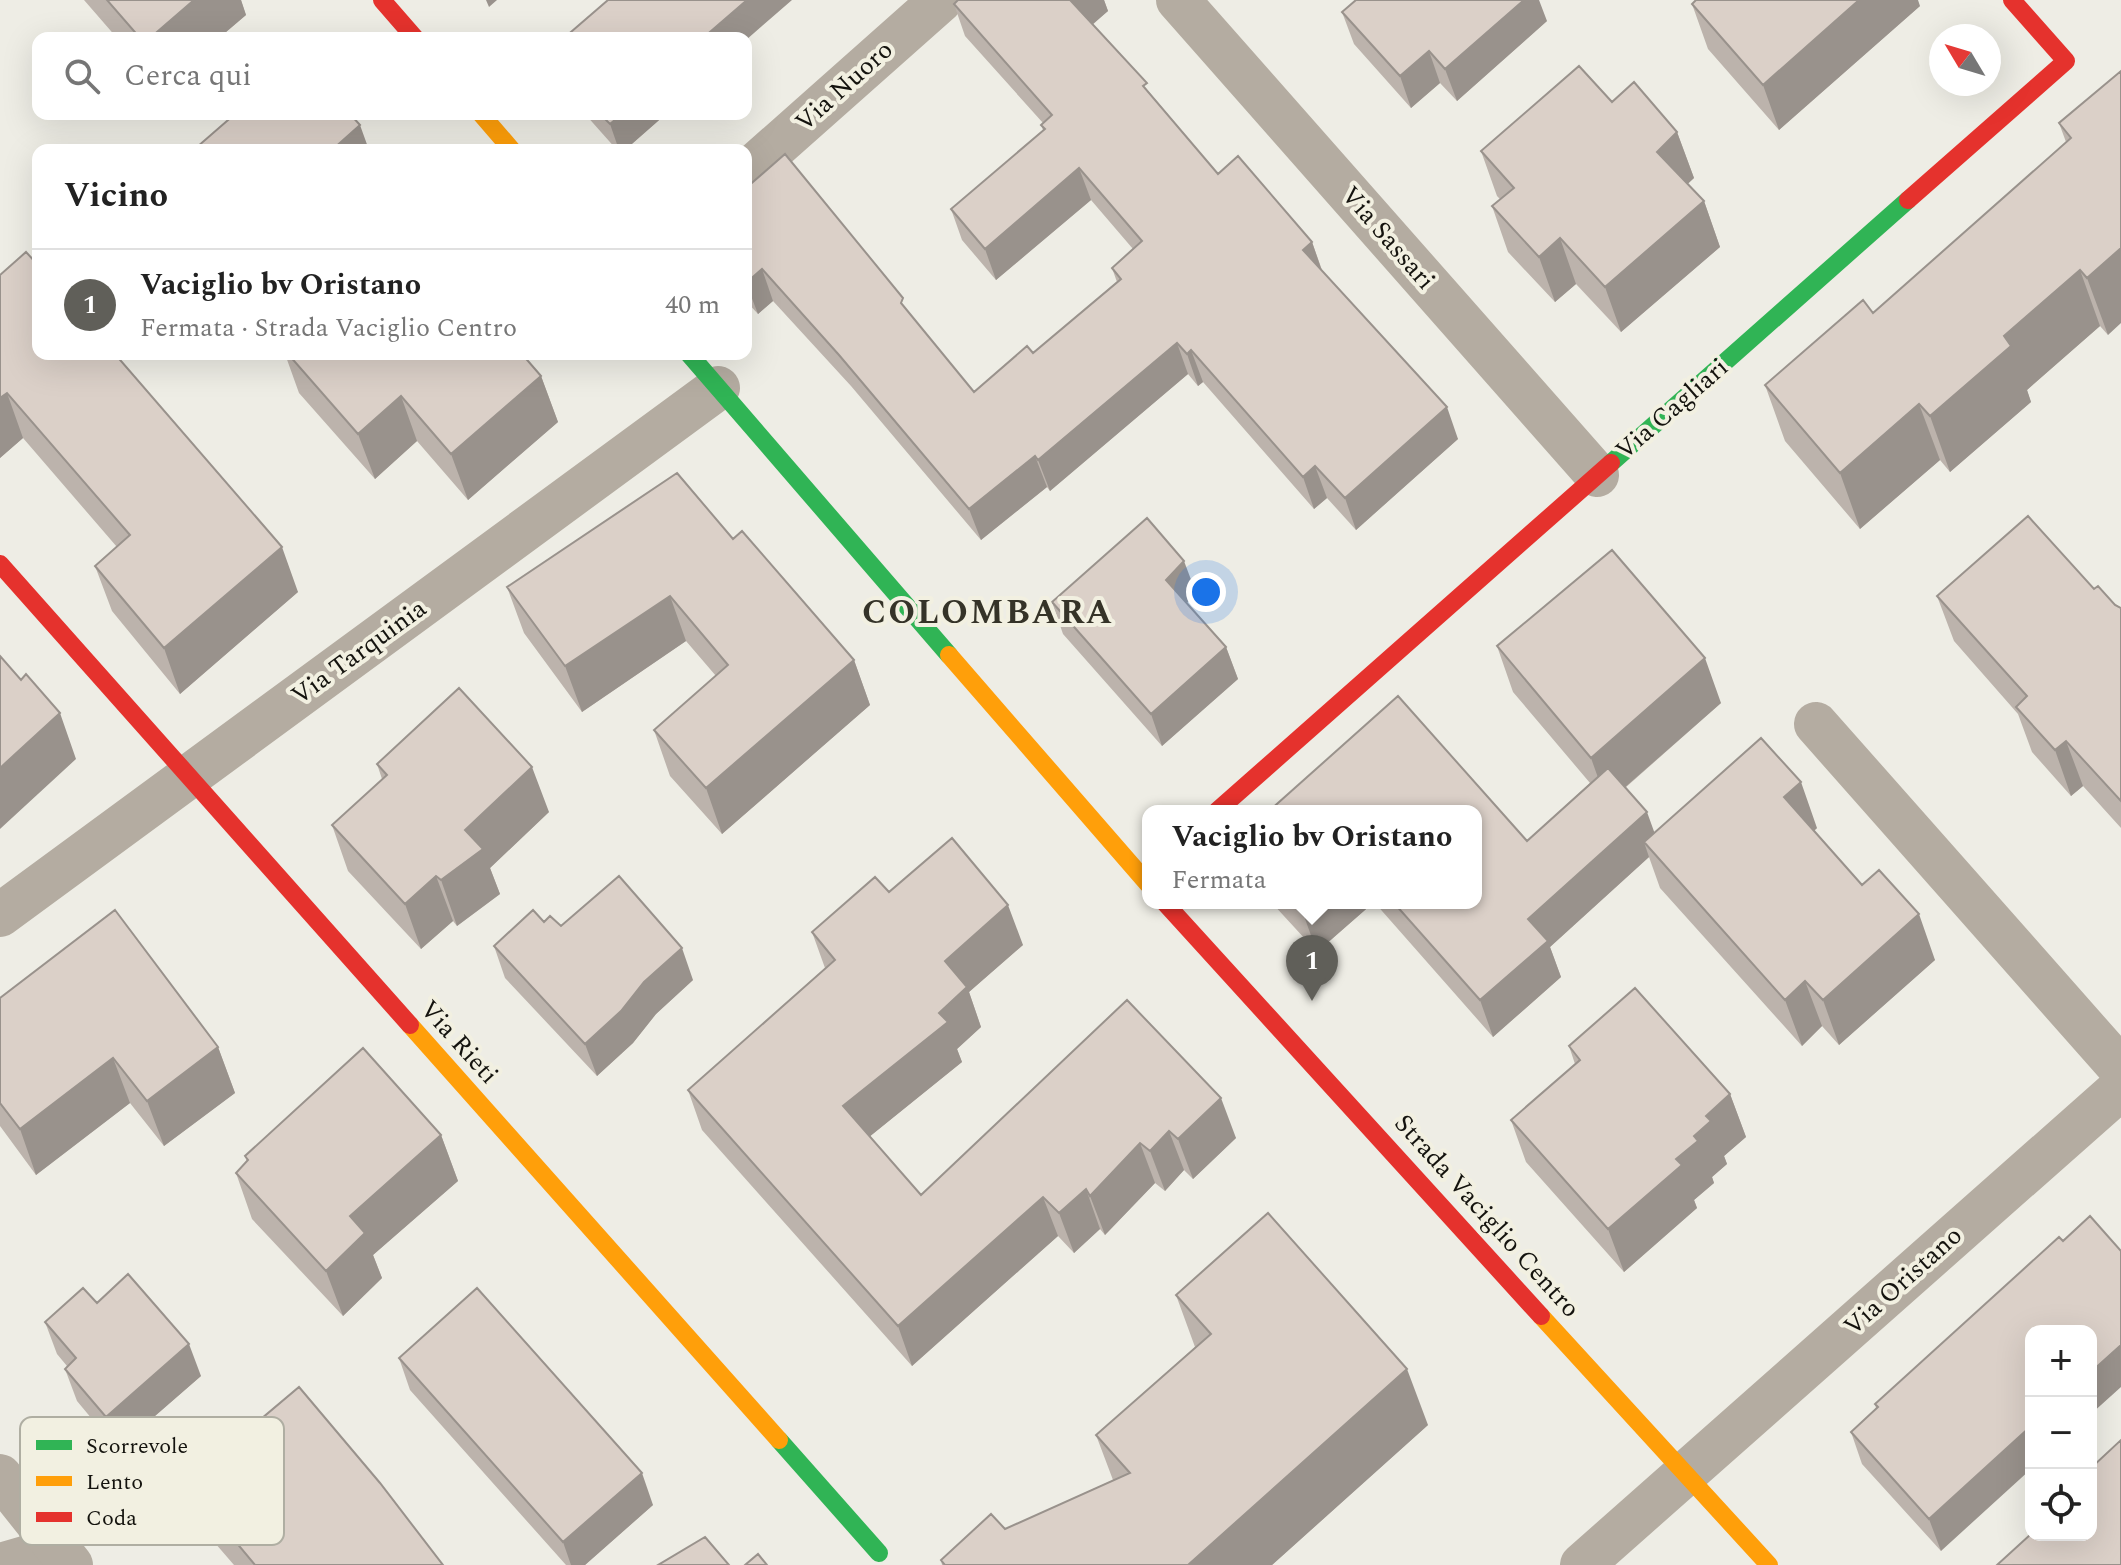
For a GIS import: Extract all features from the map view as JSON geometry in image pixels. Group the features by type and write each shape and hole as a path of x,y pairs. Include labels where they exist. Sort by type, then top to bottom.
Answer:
{"street":[{"path":"382,0 410,32"},
{"name":"Via Nuoro","path":"752,168 941,0"},
{"name":"Via Sassari","path":"1178,0 1597,475"},
{"name":"Via Cagliari","path":"1224,805 2066,61 2012,0"},
{"path":"486,120 507,144"},
{"name":"Strada Vaciglio Centro","path":"694,360 1142,874"},
{"name":"Via Tarquinia","path":"0,915 718,388"},
{"name":"Via Rieti","path":"0,564 879,1553"},
{"path":"1816,724 2121,1069"},
{"name":"Strada Vaciglio Centro","path":"1174,909 1769,1565"},
{"name":"Via Oristano","path":"1582,1565 2121,1088"},
{"path":"0,1476 20,1501"}],"lane":[{"path":"0,1561 63,1555"}],"building":[{"path":"107,0 194,0 157,32 135,32"},
{"path":"608,0 747,0 710,32 571,32"},
{"path":"958,0 1072,0 1147,83 1143,86 1218,174 1238,156 1312,242 1303,250 1447,407 1345,498 1315,466 1303,477 1191,350 1187,354 1177,343 1038,460 1035,456 969,509 762,269 752,278 752,183 785,154 903,298 901,303 974,392 1027,346 1033,353 1121,279 1112,268 1142,241 1079,168 985,249 951,209 1045,129 1041,125 1052,115 954,4"},
{"path":"1356,0 1524,0 1445,69 1429,51 1400,76 1342,12"},
{"path":"1696,0 1859,0 1763,85 1692,4"},
{"path":"1579,66 1612,102 1634,82 1677,132 1657,152 1704,201 1605,287 1560,238 1539,257 1492,206 1514,188 1481,151"},
{"path":"2121,71 2121,248 2087,278 2080,270 2004,336 2011,346 1930,416 1919,404 1840,473 1765,385 1863,300 1873,313 2071,138 2059,123"},
{"path":"228,120 355,120 360,125 339,144 200,144"},
{"path":"26,252 32,258 32,360 120,360 282,547 164,648 95,566 130,535 7,393 0,398 0,275"},
{"path":"293,360 527,360 541,376 451,454 401,396 358,434"},
{"path":"677,473 733,539 742,531 854,660 706,788 654,730 728,665 670,596 565,666 507,587"},
{"path":"2028,516 2094,589 2098,586 2121,608 2121,801 2066,741 2055,750 2016,707 2027,696 1937,596"},
{"path":"1147,518 1184,561 1166,580 1226,647 1151,714 1052,602"},
{"path":"1612,550 1705,658 1591,758 1497,646"},
{"path":"0,656 21,680 26,674 60,713 0,768"},
{"path":"459,688 532,767 465,830 483,849 441,880 436,876 405,904 332,825 387,775 377,764"},
{"path":"1398,696 1527,841 1608,768 1647,812 1528,919 1548,941 1480,1000 1399,909 1482,909 1482,805 1276,805"},
{"path":"1761,738 1801,782 1784,797 1862,885 1879,870 1919,914 1823,1000 1805,981 1785,1000 1644,842"},
{"path":"952,838 1008,905 945,961 967,987 939,1013 948,1022 843,1106 921,1195 1127,1000 1221,1098 1178,1139 1169,1131 1150,1151 1140,1143 1090,1196 1086,1189 1059,1213 1043,1197 898,1326 688,1090 835,960 812,932 875,877 889,892"},
{"path":"619,876 682,948 644,982 621,1011 585,1044 494,946 533,910 544,922 550,916 561,926"},
{"path":"1298,909 1312,909 1304,916"},
{"path":"115,910 218,1047 147,1101 113,1058 20,1129 0,1103 0,998"},
{"path":"1635,988 1730,1094 1706,1116 1711,1121 1694,1136 1698,1141 1676,1159 1682,1165 1608,1229 1511,1120 1580,1060 1569,1046"},
{"path":"363,1048 441,1135 350,1216 365,1233 326,1271 236,1173 248,1160 245,1156"},
{"path":"1268,1213 1407,1369 1188,1565 945,1565 941,1560 991,1514 1005,1529 1130,1473 1096,1435 1211,1334 1176,1295"},
{"path":"2090,1216 2121,1251 2121,1345 2097,1367 2097,1325 2025,1325 2025,1431 1929,1519 1851,1432 1878,1407 1875,1404 2059,1237 2063,1241"},
{"path":"128,1274 189,1344 106,1417 65,1369 76,1358 45,1322 83,1288 97,1303"},
{"path":"477,1288 642,1473 563,1542 399,1358"},
{"path":"299,1387 380,1483 443,1565 255,1565 238,1545 284,1545 284,1417 263,1417"},
{"path":"2121,1440 2121,1565 1997,1565 2025,1539 2097,1541 2097,1462"},
{"path":"705,1537 729,1565 658,1565"},
{"path":"758,1554 767,1565 745,1565"}],"traffic: fast":[{"path":"1611,463 1908,200"},
{"path":"694,360 949,655"},
{"path":"779,1440 879,1553"}],"traffic: slow":[{"path":"486,120 507,144"},
{"path":"949,655 1142,877"},
{"path":"410,1025 779,1440"},
{"path":"1541,1316 1769,1565"}],"traffic: jam":[{"path":"382,0 410,32"},
{"path":"1908,200 2066,61 2012,0"},
{"path":"1224,805 1611,463"},
{"path":"0,564 410,1025"},
{"path":"1170,909 1541,1316"}],"place":[{"name":"Vaciglio bv Oristano","path":"1312,1001"}],"district":[{"name":"COLOMBARA","path":"988,613"}]}
